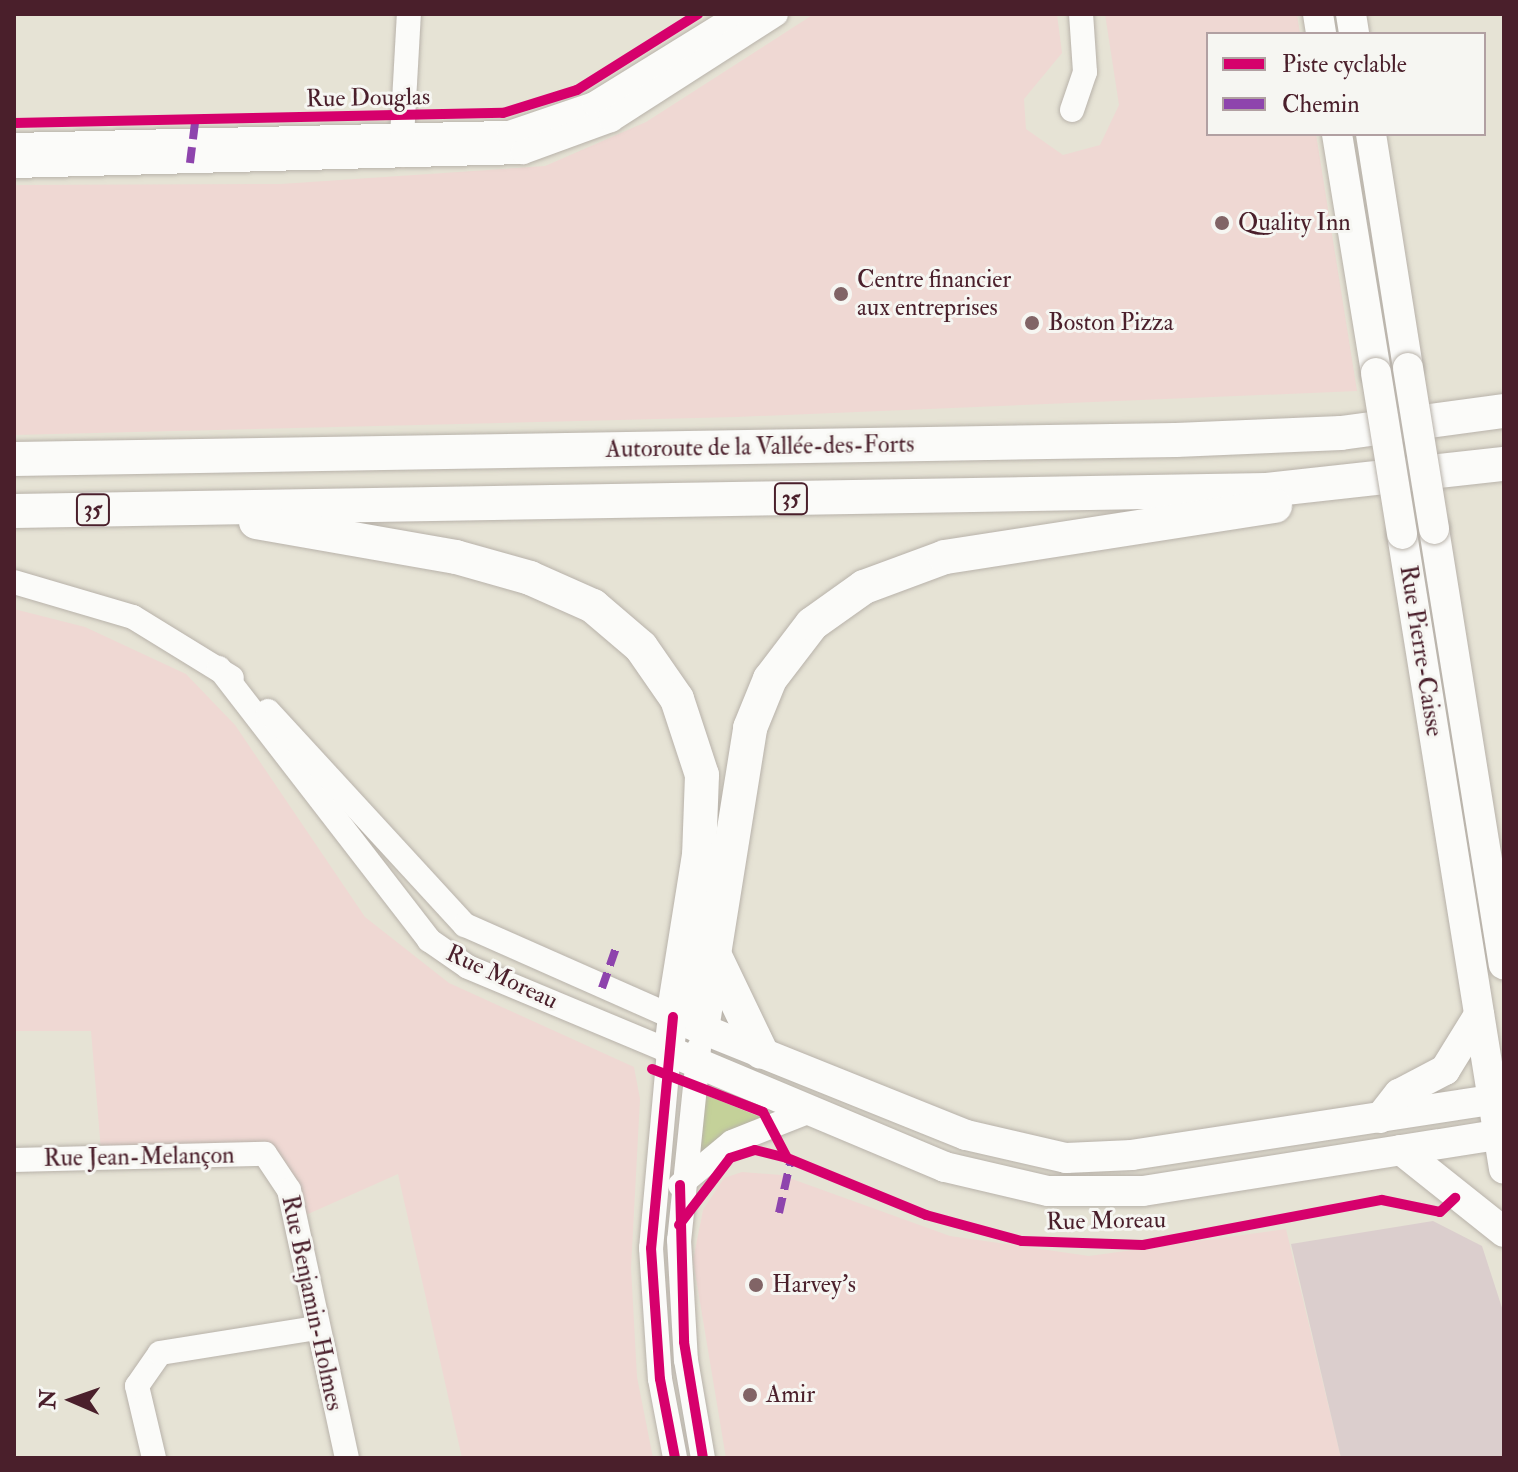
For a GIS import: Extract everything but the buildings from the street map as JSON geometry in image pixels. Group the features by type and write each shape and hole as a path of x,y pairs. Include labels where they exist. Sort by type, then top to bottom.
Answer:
{"highway":[{"path":"1248,437 1408,419 1504,399"},
{"name":"Autoroute de la Vallée-des-Forts","path":"14,459 1248,437 1398,428 1504,411"},
{"name":"35","path":"14,511 1216,491 1408,479 1504,464"},
{"path":"688,1023 715,956 756,710 788,651 843,599 893,573 966,552 1204,520 1408,479"},
{"path":"173,508 482,564 581,600 630,636 677,699 702,775 688,1023"},
{"path":"715,956 761,1052"}],"main road":[{"name":"Rue Pierre-Caisse","path":"1337,136 1479,1015 1498,1099 1504,1169"},
{"name":"Rue Pierre-Caisse","path":"1371,136 1504,964"},
{"path":"1380,1118 1399,1094 1445,1070 1479,1015"},
{"name":"Rue Moreau","path":"688,1023 966,1135 1051,1156 1132,1155 1498,1099"},
{"path":"682,1057 688,1023"},
{"name":"Rue Moreau","path":"682,1057 968,1175 1066,1193 1143,1191 1501,1134"},
{"path":"1401,1150 1504,1232"}],"street":[{"path":"401,149 409,14"},
{"name":"Rue Douglas","path":"14,166 401,149 493,135 558,120 740,14"},
{"name":"Rue Douglas","path":"14,145 401,149 486,157 567,140 776,14"},
{"path":"1072,110 1085,72 1081,14"},
{"name":"Rue Moreau","path":"14,582 113,608 219,668 327,770 465,925 688,1023"},
{"name":"Rue Moreau","path":"219,668 429,940 478,971 682,1057"},
{"path":"682,1057 680,1185 684,1342 703,1458"},
{"path":"675,1458 652,1263 682,1057"},
{"path":"680,1185 732,1142 810,1111"},
{"name":"Rue Jean-Melançon","path":"14,1160 265,1154"},
{"name":"Rue Benjamin-Holmes","path":"265,1154 289,1190 316,1328 347,1458"},
{"path":"154,1458 137,1386 160,1353 316,1328"}],"shaded area":[{"path":"814,14 1057,14 1062,53 1024,99 1026,129 1063,155 1100,145 1119,105 1105,14 1297,14 1300,32 1206,32 1206,136 1316,136 1357,391 737,417 14,435 14,185 281,184 545,166 646,122"},
{"path":"14,609 85,627 186,674 235,725 365,917 449,983 634,1067 640,1099 631,1268 637,1377 653,1458 462,1458 398,1174 299,1218 267,1154 102,1162 91,1031 14,1031"},
{"path":"742,1172 781,1175 950,1236 1089,1256 1286,1229 1341,1458 726,1458 693,1260 703,1210 724,1178"},
{"path":"1433,1221 1482,1246 1504,1314 1504,1458 1341,1458 1291,1244"}],"green space":[{"path":"703,1094 763,1118 698,1161"}],"marked path":[{"path":"190,163 196,115"},
{"path":"602,988 617,945"},
{"path":"779,1213 791,1159"}],"cycle path":[{"path":"14,123 503,113 577,90 698,14"},
{"path":"673,1017 651,1248 660,1379 675,1458"},
{"path":"652,1069 763,1112 787,1158 926,1215 1022,1241 1143,1245 1382,1200 1440,1212 1455,1198"},
{"path":"679,1225 730,1158 755,1150 787,1158"},
{"path":"680,1185 684,1342 703,1458"}],"place":[{"name":"Quality Inn","path":"1222,223"},
{"name":"Centre financier aux entreprises","path":"841,294"},
{"name":"Boston Pizza","path":"1032,323"},
{"name":"Harvey's","path":"756,1285"},
{"name":"Amir","path":"750,1395"}]}
